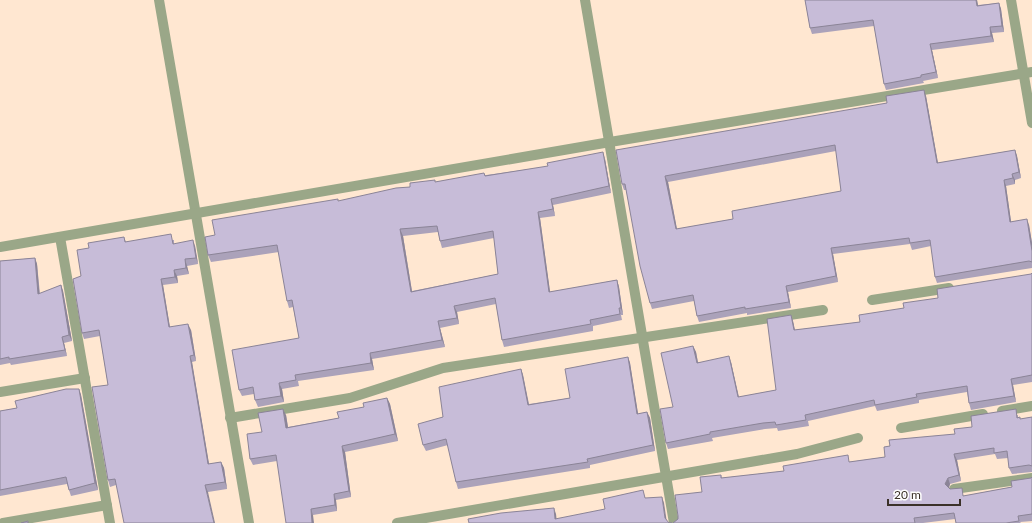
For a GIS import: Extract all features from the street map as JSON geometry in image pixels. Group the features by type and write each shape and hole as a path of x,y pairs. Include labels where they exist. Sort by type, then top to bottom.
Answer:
{"street":[{"path":"159,0 249,523"},
{"path":"585,0 674,523"},
{"path":"1011,0 1028,73 1032,123"},
{"path":"0,247 610,142 1028,73"},
{"path":"60,237 110,523"},
{"path":"872,300 956,287"},
{"path":"230,418 350,398 443,368 823,310"},
{"path":"0,392 85,378"},
{"path":"901,428 1032,406"},
{"path":"396,523 797,454 858,438"},
{"path":"954,489 1032,478"},
{"path":"3,523 107,504"}],"building":[{"path":"805,0 976,0 977,6 999,3 1002,26 990,27 991,36 930,44 936,72 921,75 921,77 884,84 873,20 810,28"},
{"path":"924,90 937,163 1015,150 1019,172 1012,174 1013,178 1004,180 1010,222 1027,219 1032,251 1032,262 1029,261 935,277 930,240 910,243 909,238 831,248 836,276 786,286 789,302 745,309 745,307 697,316 693,295 650,303 640,266 625,184 622,184 616,150 887,103 886,96","holes":["835,145 841,191 732,211 733,219 676,229 665,176"]},
{"path":"603,152 609,186 551,199 553,209 538,212 549,292 617,280 621,308 619,308 620,314 590,320 591,324 502,340 495,298 454,306 457,318 438,321 442,340 370,353 371,363 295,375 296,380 279,383 281,396 255,400 253,387 239,390 232,350 299,338 292,300 287,301 277,245 208,255 205,237 215,235 212,220 338,199 338,201 396,188 410,187 410,183 435,180 435,182 484,173 485,176 548,166 547,163","holes":["437,226 440,241 493,231 498,274 411,292 400,229"]},
{"path":"171,234 173,244 193,240 196,258 185,259 186,268 174,270 175,277 161,279 169,327 188,324 194,355 190,356 208,464 221,462 225,482 205,485 214,523 124,523 115,479 108,480 92,387 108,385 99,330 82,333 73,279 81,276 77,250 89,248 88,243 124,237 125,242"},
{"path":"35,258 38,294 61,285 69,335 62,337 65,350 9,359 9,357 0,359 0,261"},
{"path":"1032,273 1032,375 1011,379 1014,396 969,403 967,386 916,394 917,397 875,405 874,400 805,415 806,420 776,425 775,422 763,423 710,432 710,434 666,443 660,409 673,407 661,353 693,346 697,363 729,356 738,397 776,390 767,319 791,315 794,330 860,322 859,315 904,308 903,303 938,298 937,289"},
{"path":"628,357 637,414 647,412 653,445 587,459 588,462 456,482 446,439 423,445 418,424 443,417 439,387 521,369 528,405 570,398 565,369"},
{"path":"66,389 79,389 95,483 69,490 66,477 0,490 0,411 17,408 15,401"},
{"path":"387,398 395,434 342,446 349,491 334,494 335,505 311,509 312,523 286,523 276,455 250,459 247,434 262,432 258,413 283,409 286,428 339,418 337,412 364,407 363,403"},
{"path":"1016,409 1017,418 1032,417 1032,466 1029,465 1009,468 1007,451 994,453 994,448 954,454 959,475 948,478 945,484 950,489 962,488 963,496 1012,487 1011,481 1032,477 1032,514 1018,516 1019,521 1006,523 956,523 954,513 914,518 915,523 673,523 678,519 675,495 702,492 700,477 721,475 721,478 784,471 783,466 848,455 849,462 885,457 884,447 890,446 889,440 955,434 954,429 972,427 971,416"},
{"path":"643,490 645,498 662,497 665,518 669,523 469,523 468,519 501,513 554,508 555,519 605,509 603,499"}]}
